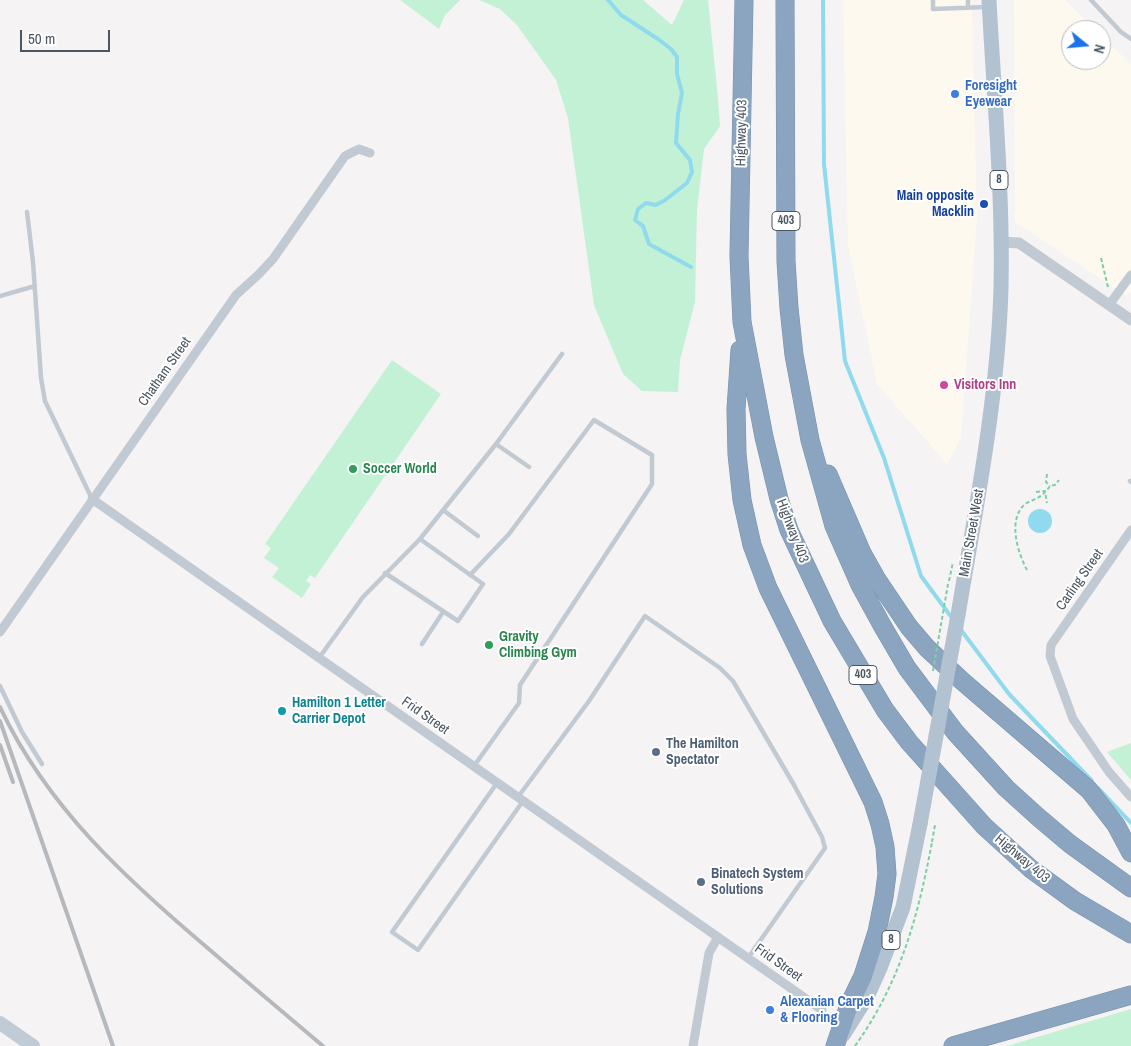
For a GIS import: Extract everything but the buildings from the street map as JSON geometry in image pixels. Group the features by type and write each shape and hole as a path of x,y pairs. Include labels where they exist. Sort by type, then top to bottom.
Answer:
{"highway":[{"name":"Highway 403","path":"744,0 739,256 742,322 764,437 789,530 832,622 867,682 909,742 984,826 1031,869 1076,901 1131,934"},
{"name":"403","path":"785,0 786,261 794,355 810,440 834,526 860,585 883,628 907,668 955,732 1006,788 1070,844 1131,888"},
{"path":"742,322 736,409 737,454 742,500 752,545 768,588 873,802 885,847 887,874 877,932 863,976 849,1005 835,1046"},
{"path":"810,440 827,471 862,554 909,628 961,680 1089,790 1116,825 1131,853"},
{"path":"953,1046 1129,995"}],"main road":[{"name":"Main Street West","path":"835,1046 866,998 880,968 903,908 958,615 986,447 998,338 1001,242 991,34 993,2"},
{"path":"0,1024 34,1046"}],"street":[{"name":"Chatham Street","path":"2,630 233,300 273,259 345,156 359,149 370,153"},
{"path":"1001,242 1019,243 1131,320"},
{"path":"1109,305 1131,275"},
{"name":"Frid Street","path":"92,499 822,1010"},
{"name":"Carling Street","path":"1131,530 1051,645 1050,656 1073,719 1109,772 1131,797"},
{"path":"693,1046 709,953 718,938"}],"lane":[{"path":"932,0 933,9 968,8 993,2"},
{"path":"968,0 968,8"},
{"path":"1091,0 1121,32 1131,39"},
{"path":"28,212 44,401 92,499"},
{"path":"0,296 35,286"},
{"path":"320,658 363,597 420,539 496,444 562,354"},
{"path":"470,575 509,534 594,420 652,455 652,484 520,685 519,702 474,766"},
{"path":"496,444 529,467"},
{"path":"443,510 478,536"},
{"path":"385,573 458,621 483,584 420,539"},
{"path":"422,644 443,612"},
{"path":"497,782 392,932 418,950 589,701 644,616 720,668 733,681 794,784 822,837 825,848 748,958"},
{"path":"0,686 22,732 42,764"}],"path":[{"path":"1101,258 1108,287"},
{"path":"1048,474 1046,482 1050,486"},
{"path":"1027,570 1019,554 1015,530 1019,515 1025,505 1040,497 1050,486 1055,486 1059,480"},
{"path":"1036,492 1045,491"},
{"path":"1045,491 1047,504"}],"shaded area":[{"path":"843,0 972,0 977,218 961,437 947,464 877,384 848,245"},
{"path":"1014,0 1065,0 1086,20 1061,20 1061,70 1111,70 1111,45 1131,64 1131,291 1127,296 1015,222"}],"green space":[{"path":"400,0 460,0 445,15 439,29"},
{"path":"479,0 643,0 672,25 684,0 708,0 720,126 704,149 697,210 695,302 680,360 678,392 642,391 623,374 594,305 568,118 556,80 517,25 500,9"},
{"name":"Soccer World","path":"392,360 441,394 315,578 310,575 306,581 311,584 302,598 272,577 279,568 264,558 271,548 265,544"},
{"path":"1131,743 1131,780 1107,752"},
{"path":"1131,1009 1131,1046 1007,1046"}],"water":[{"path":"1040,509 1049,512 1052,521 1049,530 1040,533 1031,530 1028,521 1031,512"}],"waterway":[{"path":"608,0 621,15 658,39 671,49 677,57 677,74 682,93 676,143 690,160 692,172 687,183 665,200 656,205 646,203 638,209 635,220 643,226 649,244 691,267"},
{"path":"823,0 824,164 845,361 884,458 921,576 952,618"},
{"path":"961,630 1009,694 1092,781"},
{"path":"1098,788 1131,823"}],"railway":[{"path":"0,707 19,743 41,777 91,840 119,869 179,924 323,1046"},
{"path":"0,721 113,1046"},
{"path":"0,745 13,782"}],"place":[{"name":"Foresight Eyewear","path":"955,94"},
{"name":"Main opposite Macklin","path":"984,204"},
{"name":"Visitors Inn","path":"944,385"},
{"name":"Soccer World","path":"353,469"},
{"name":"Gravity Climbing Gym","path":"489,645"},
{"name":"Hamilton 1 Letter Carrier Depot","path":"282,711"},
{"name":"The Hamilton Spectator","path":"656,752"},
{"name":"Binatech System Solutions","path":"701,882"},
{"name":"Alexanian Carpet & Flooring","path":"770,1010"}]}
